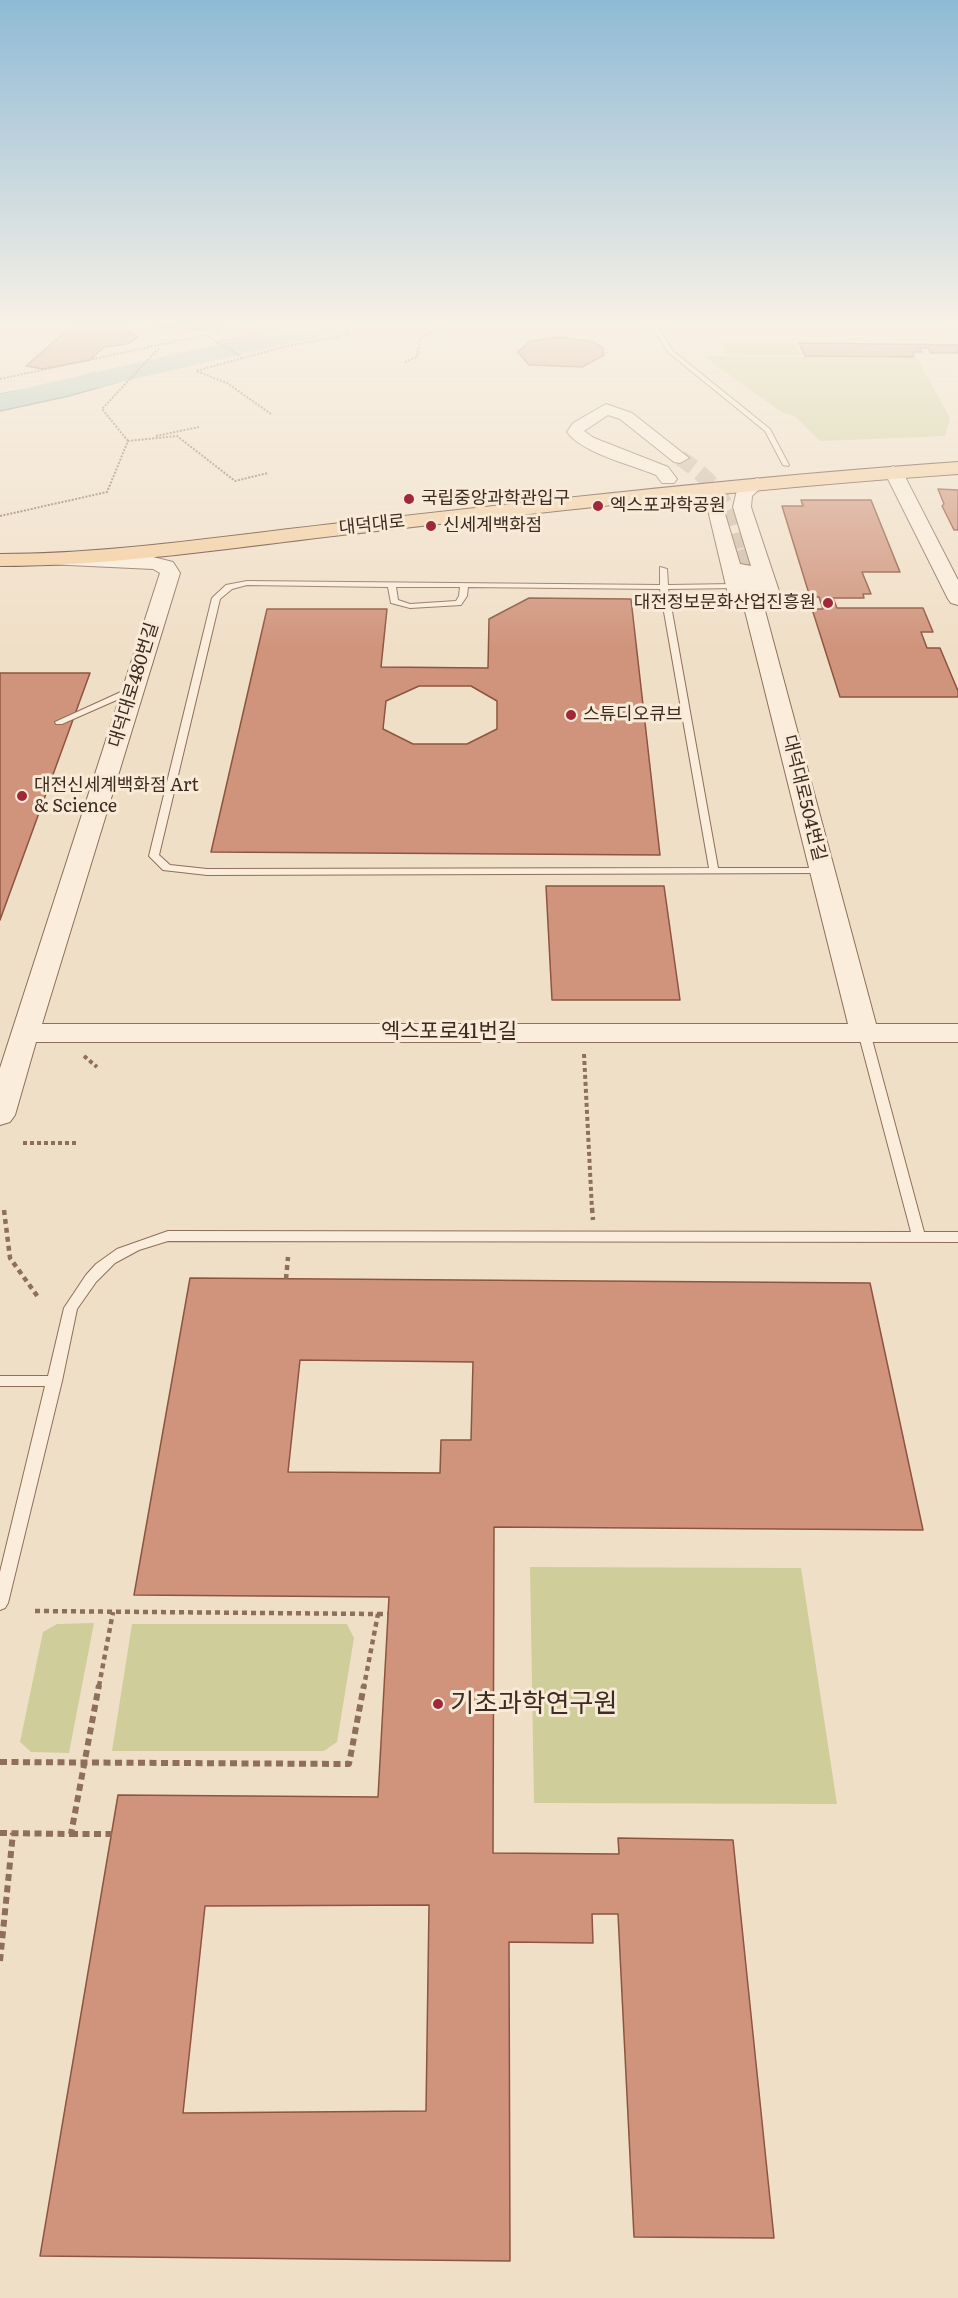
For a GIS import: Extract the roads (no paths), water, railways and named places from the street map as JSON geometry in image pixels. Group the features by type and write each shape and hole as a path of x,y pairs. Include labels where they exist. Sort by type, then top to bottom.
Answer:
{"main road":[{"name":"대덕대로","path":"0,560 36,560 180,547 672,485 786,465 958,457"},
{"name":"대덕대로","path":"0,543 114,537 672,485 757,483 893,471 958,468"}],"street":[{"path":"576,433 580,437 662,471 672,485 703,498 716,508 742,570 790,666"},
{"path":"648,433 680,458"},
{"path":"893,471 958,599"},
{"path":"742,570 743,494 757,483"},
{"name":"대덕대로480번길","path":"25,1033 170,573 166,566 132,561 99,563 36,560"},
{"name":"대덕대로504번길","path":"742,570 785,721 864,1032"},
{"path":"785,721 799,699"},
{"path":"0,1115 25,1033"},
{"name":"엑스포로41번길","path":"25,1033 958,1033"}],"lane":[{"path":"770,433 786,465"},
{"path":"663,568 664,587 714,871"},
{"path":"742,570 664,587 247,583 229,587 220,592 216,598 154,856 156,861 167,868 207,872 822,871"},
{"path":"392,584 394,601 410,606 458,603 463,596 464,584"},
{"path":"59,722 134,689"},
{"path":"864,1032 919,1237"},
{"path":"0,1603 72,1308 88,1279 111,1256 135,1245 168,1236 958,1237"},
{"path":"0,1381 55,1381"}],"tunnel":[{"path":"680,458 705,477 721,497 732,521 740,551"},
{"path":"739,550 744,569"}],"place":[{"name":"국립중앙과학관입구","path":"409,499"},
{"name":"엑스포과학공원","path":"598,506"},
{"name":"신세계백화점","path":"431,526"},
{"name":"대전정보문화산업진흥원","path":"828,603"},
{"name":"스튜디오큐브","path":"571,715"},
{"name":"대전신세계백화점 Art & Science","path":"22,796"},
{"name":"기초과학연구원","path":"438,1704"}]}
